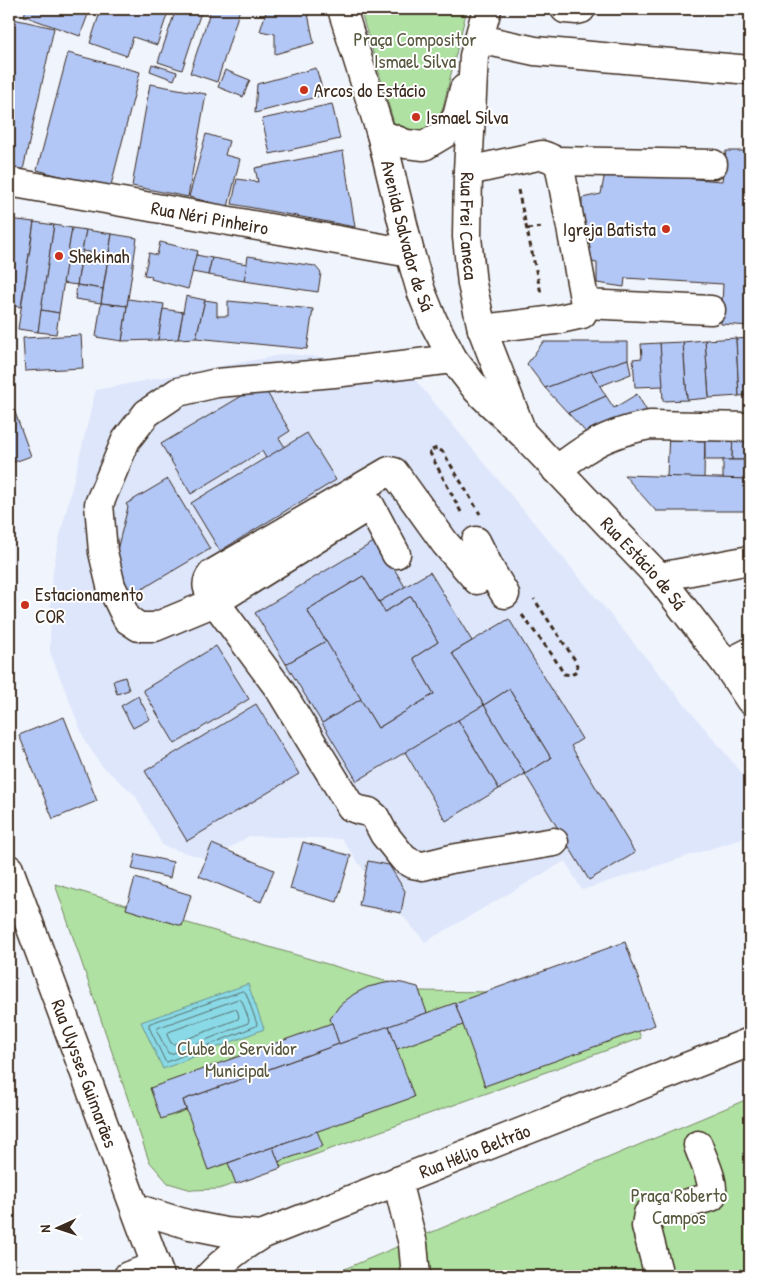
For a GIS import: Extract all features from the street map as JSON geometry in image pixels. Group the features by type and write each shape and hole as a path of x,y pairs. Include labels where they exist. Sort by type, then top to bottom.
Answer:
{"street":[{"name":"Avenida Salvador de Sá","path":"342,9 381,134 420,291 453,360 477,390 524,435"},
{"name":"Rua Frei Caneca","path":"487,9 476,48 468,171 467,237 472,284 482,329 524,435"},
{"path":"565,9 581,9"},
{"path":"381,134 406,144 424,146 444,134 457,117 476,48 535,51 750,70"},
{"path":"468,171 542,155 556,161 712,164"},
{"path":"482,329 547,321 582,314 584,310 585,304 549,226 560,168 556,161"},
{"name":"Rua Néri Pinheiro","path":"9,182 410,253"},
{"path":"585,304 711,310"},
{"path":"396,554 370,505 215,602 155,627 140,627 127,619 111,586 103,552 99,504 126,440 147,413 178,392 217,383 453,360"},
{"path":"556,470 588,448 635,428 650,425 750,427"},
{"name":"Rua Estácio de Sá","path":"524,435 659,578 726,664 750,700"},
{"path":"491,571 476,580 444,543 394,472 389,471 212,574 208,579 207,587 215,602 280,690 351,807 369,812 375,817 384,834 404,859 413,864 423,866 451,859 554,842"},
{"path":"476,542 505,594"},
{"path":"659,578 750,560"},
{"path":"726,664 750,652"},
{"name":"Rua Ulysses Guimarães","path":"9,869 158,1271"},
{"name":"Rua Hélio Beltrão","path":"209,1276 224,1260 242,1246 261,1235 750,1042"},
{"path":"659,1276 646,1226 648,1214 711,1197 713,1191 712,1184 698,1145"},
{"path":"397,1181 413,1244 416,1276"},
{"path":"134,1208 190,1225 225,1232 261,1235"},
{"path":"128,1276 158,1271"}],"path":[{"path":"512,162 549,226 547,321"},
{"path":"430,452 476,542"},
{"path":"505,594 553,656"}],"shaded area":[{"path":"286,354 402,364 750,783 750,836 582,890 565,861 425,942 362,868 342,839 249,836 210,860 163,846 135,795 101,765 85,741 50,652 51,585 57,548 96,390"}],"green space":[{"name":"Praça Compositor Ismael Silva","path":"360,9 467,9 440,119 429,135 405,135 395,126"},
{"name":"Clube do Servidor Municipal","path":"55,884 419,991 492,992 609,952 641,1038 219,1189 192,1190 168,1183 149,1161"},
{"name":"Praça Roberto Campos","path":"750,1098 750,1276 328,1276"}],"water":[{"path":"248,984 264,1029 163,1069 141,1022"}],"building":[{"path":"26,9 90,9 80,36 24,16"},
{"path":"101,9 169,9 157,45 133,37 127,56 90,43"},
{"path":"176,9 202,9 182,70 158,62"},
{"path":"211,9 240,9 217,82 190,73"},
{"path":"267,9 307,9 314,43 275,54 275,34 260,31"},
{"path":"9,18 54,28 23,170 9,167"},
{"path":"68,53 140,72 110,189 37,170"},
{"path":"152,64 177,72 174,80 150,71"},
{"path":"316,68 324,95 255,113 257,84"},
{"path":"225,70 250,80 243,97 218,87"},
{"path":"150,84 206,94 188,197 132,186"},
{"path":"332,104 340,139 270,154 262,119"},
{"path":"206,134 229,141 225,155 240,159 228,207 189,197"},
{"path":"343,151 355,227 232,204 237,179 258,182 255,168"},
{"name":"Igreja Batista","path":"726,151 750,151 750,326 721,324 723,284 625,278 624,287 597,283 597,263 581,260 582,198 601,194 605,172 722,181"},
{"path":"9,219 34,222 21,307 9,305"},
{"path":"34,222 54,225 38,332 18,329"},
{"name":"Shekinah","path":"54,225 72,228 59,313 41,310"},
{"path":"72,228 86,230 77,285 63,283"},
{"path":"86,230 112,234 103,289 77,285 81,261 88,263 90,252 82,251"},
{"path":"112,234 137,238 127,306 101,303"},
{"path":"160,242 198,251 188,289 151,279 152,276 144,275 149,253 157,255"},
{"path":"196,255 212,258 208,275 192,272"},
{"path":"248,256 315,266 321,273 318,292 244,281"},
{"path":"212,258 247,264 244,281 208,275"},
{"path":"77,285 103,289 101,303 75,299"},
{"path":"186,296 205,300 196,338 178,339"},
{"path":"128,299 164,304 158,340 122,341"},
{"path":"205,300 217,302 217,316 228,316 228,301 313,309 307,349 196,338"},
{"path":"101,303 127,306 122,341 96,337"},
{"path":"163,309 183,312 178,339 158,340"},
{"path":"41,310 59,313 56,334 38,332"},
{"path":"81,335 83,368 25,371 23,338"},
{"path":"736,338 739,396 709,398 705,340"},
{"path":"750,338 750,395 739,396 736,339"},
{"path":"705,340 709,398 687,400 683,342"},
{"path":"543,342 628,342 628,359 545,388 527,364"},
{"path":"683,342 687,400 663,401 660,343"},
{"path":"660,343 663,386 635,387 633,359 642,358 641,344"},
{"path":"628,359 631,374 600,386 591,371"},
{"path":"591,371 606,396 568,413 545,388"},
{"path":"262,384 290,431 279,438 285,447 266,458 262,451 191,494 161,444"},
{"path":"637,394 648,413 595,442 568,413 606,396 614,408"},
{"path":"9,396 31,456 9,464"},
{"path":"669,432 705,433 704,478 667,477"},
{"path":"307,433 336,480 220,551 191,503"},
{"path":"705,433 733,434 732,460 705,460"},
{"path":"733,434 750,435 750,460 732,460"},
{"path":"723,460 744,460 744,479 723,479"},
{"path":"624,475 749,479 749,511 656,511"},
{"path":"168,479 210,549 132,595 110,558 116,554 128,507 126,504"},
{"path":"377,540 405,587 379,602 363,576 307,610 326,641 286,664 255,613"},
{"path":"430,572 472,641 452,653 484,705 357,781 322,723 361,699 378,728 434,694 413,658 438,642 411,596 385,612 379,602"},
{"path":"363,576 385,612 411,596 438,642 413,658 434,694 378,728 307,610"},
{"path":"509,619 582,739 571,746 635,853 589,880 525,774 551,758 509,689 484,705 452,653"},
{"path":"326,641 361,699 322,723 286,664"},
{"path":"216,646 249,699 175,744 143,690"},
{"path":"125,677 129,690 117,694 113,681"},
{"path":"509,689 551,758 525,774 484,705"},
{"path":"138,696 150,719 133,728 121,706"},
{"path":"256,704 299,774 187,841 145,771"},
{"path":"484,705 525,774 499,789 458,720"},
{"path":"64,717 97,801 53,819 19,735"},
{"path":"458,720 499,789 446,821 405,752"},
{"path":"303,842 351,856 337,902 290,889"},
{"path":"212,844 274,870 261,902 199,876"},
{"path":"136,854 173,862 170,878 132,869"},
{"path":"368,861 389,865 405,891 401,913 359,905"},
{"path":"135,878 191,895 182,926 126,909"},
{"path":"625,942 655,1025 485,1086 455,1003"},
{"path":"393,982 418,987 427,1013 339,1044 330,1019 340,1005 354,994 368,987"},
{"path":"455,1003 463,1025 397,1049 389,1026"},
{"path":"332,1023 339,1044 183,1100 186,1110 161,1119 150,1088"},
{"name":"Clube do Servidor Municipal","path":"389,1026 414,1097 208,1170 183,1100"},
{"path":"317,1131 323,1146 278,1162 273,1147"},
{"path":"273,1147 281,1168 236,1184 228,1163"}],"place":[{"name":"Arcos do Estácio","path":"304,90"},
{"name":"Ismael Silva","path":"416,117"},
{"name":"Igreja Batista","path":"666,229"},
{"name":"Shekinah","path":"59,256"},
{"name":"Estacionamento COR","path":"25,605"}]}
